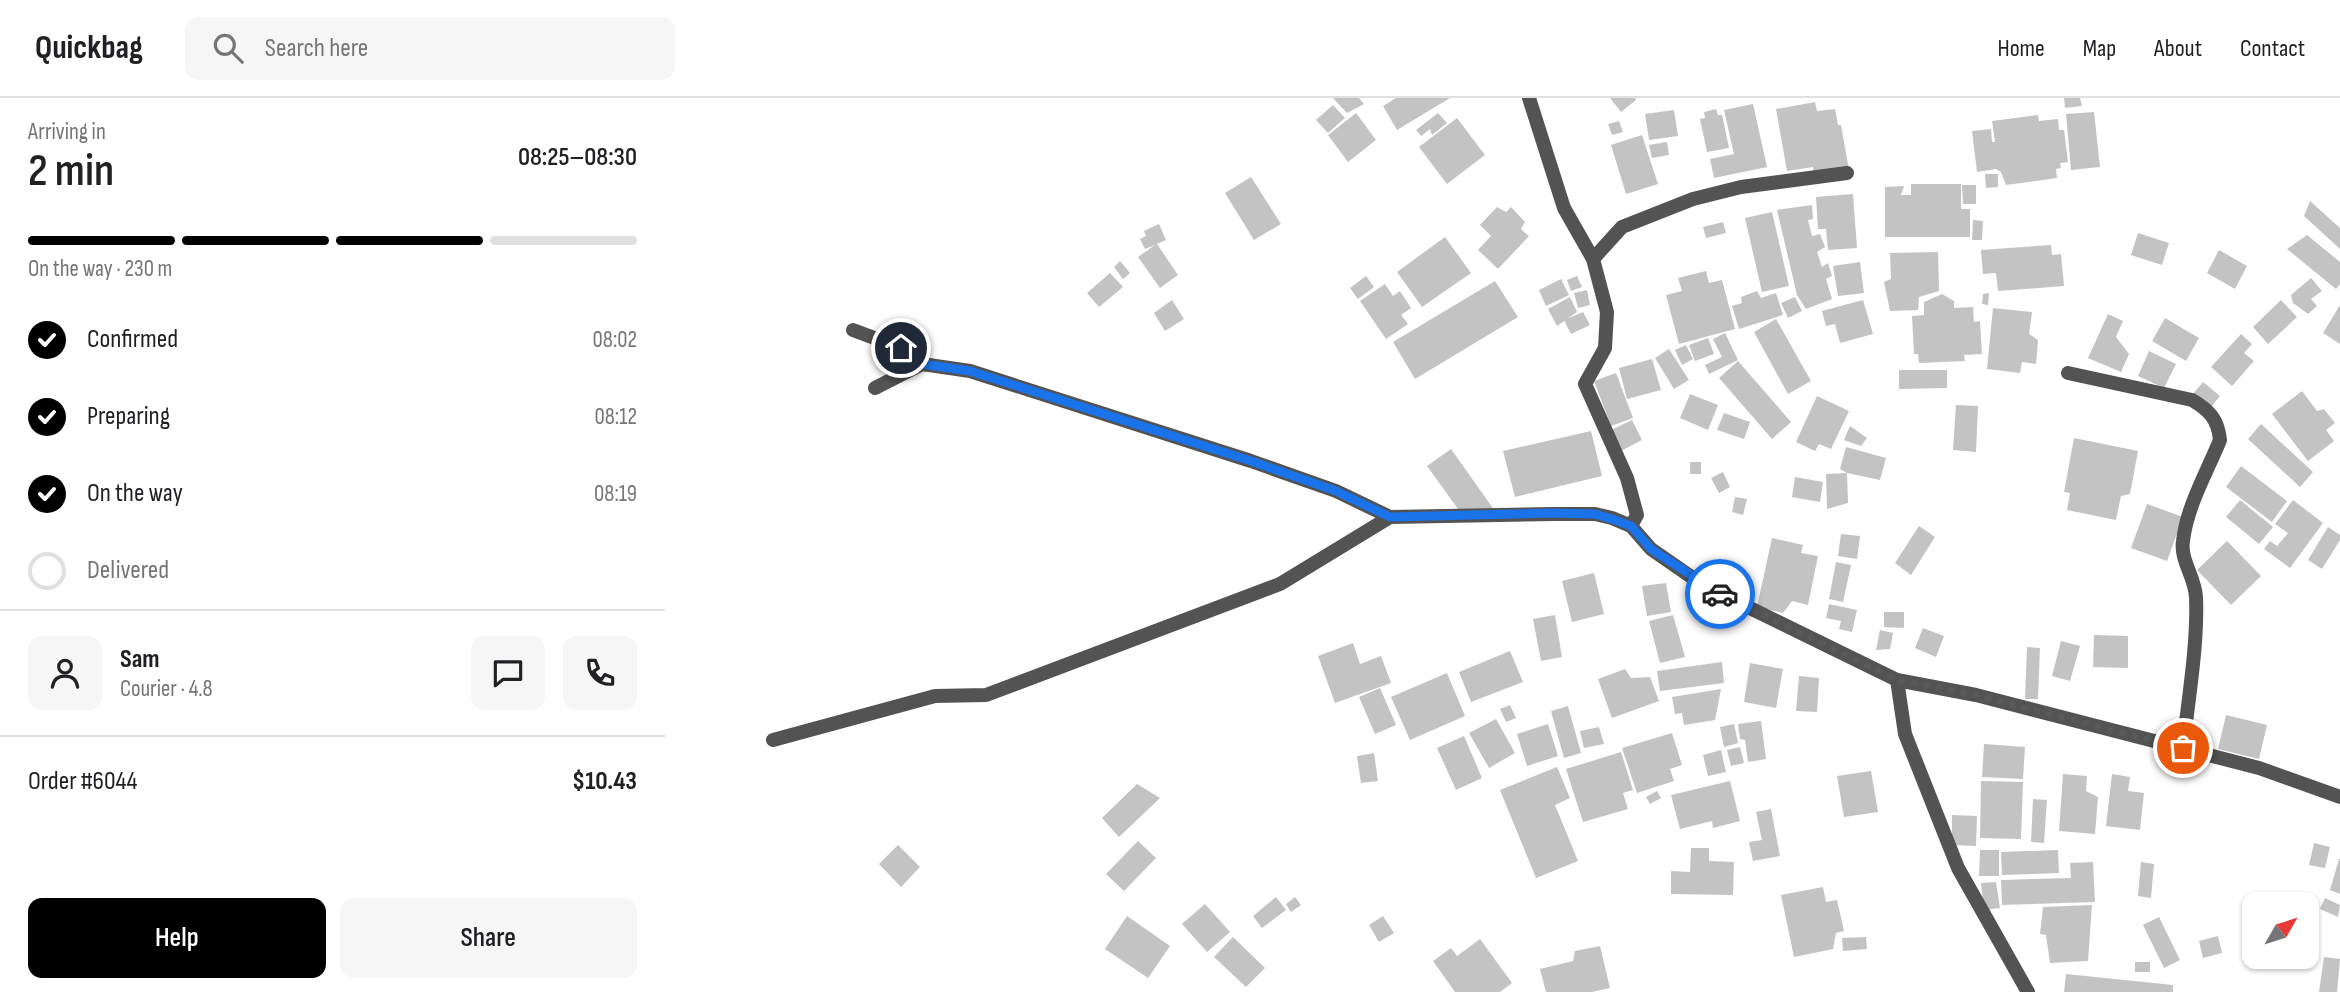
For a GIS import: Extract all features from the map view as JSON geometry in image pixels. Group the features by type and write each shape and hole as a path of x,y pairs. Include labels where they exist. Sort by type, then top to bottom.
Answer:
{"street":[{"path":"1529,98 1564,208 1593,260 1607,312 1605,348 1585,384 1627,478 1637,515 1631,526"},
{"path":"1593,260 1622,227 1693,199 1741,187 1847,173"},
{"path":"853,330 901,348 922,364 970,371 1251,461 1336,491 1390,517 1595,514 1631,526 1651,549 1703,585 1897,680 1976,695 2259,768 2340,797"},
{"path":"875,388 922,364"},
{"path":"2068,373 2192,400 2207,409 2219,426 2220,440 2187,520 2182,543 2183,553 2193,576 2196,601 2183,748"},
{"path":"773,740 935,695 986,695 1280,584 1390,517"},
{"path":"1897,680 1905,734 1958,868 2028,992"}],"building":[{"path":"1333,98 1359,98 1364,104 1347,113"},
{"path":"1396,98 1450,98 1397,130 1383,106"},
{"path":"1610,98 1635,98 1636,100 1621,112"},
{"path":"2064,98 2080,98 2082,106 2065,108"},
{"path":"1815,102 1817,111 1835,109 1838,125 1841,125 1849,170 1814,176 1813,167 1787,171 1776,109"},
{"path":"1753,104 1767,167 1714,178 1710,159 1734,154 1724,110"},
{"path":"1333,105 1345,118 1328,133 1316,120"},
{"path":"1716,109 1718,115 1722,115 1729,148 1707,152 1700,119 1705,118 1704,112"},
{"path":"1674,110 1678,136 1649,140 1645,114"},
{"path":"2094,112 2100,167 2071,170 2066,114"},
{"path":"1356,113 1376,140 1348,162 1328,135"},
{"path":"1438,113 1447,123 1432,135 1430,129 1421,136 1416,130"},
{"path":"2038,115 2039,121 2058,119 2059,130 2064,130 2068,162 2060,163 2061,168 2056,169 2057,178 2006,185 2001,172 1996,169 1977,172 1972,131 1991,129 1992,142 1995,142 1992,121"},
{"path":"1457,118 1485,155 1447,184 1419,147"},
{"path":"1619,121 1623,132 1612,135 1608,124"},
{"path":"1642,135 1658,184 1626,194 1611,145"},
{"path":"1667,142 1669,155 1652,158 1649,145"},
{"path":"1985,174 1998,174 1998,187 1986,188"},
{"path":"1251,177 1281,224 1254,240 1225,193"},
{"path":"1911,184 1961,184 1961,209 1970,209 1970,237 1885,237 1885,187 1904,186 1901,195 1911,195"},
{"path":"1962,185 1976,185 1976,204 1963,204"},
{"path":"1853,194 1857,248 1828,250 1826,229 1818,229 1816,197"},
{"path":"2310,201 2340,228 2340,249 2304,216"},
{"path":"1812,205 1813,219 1808,220 1812,236 1820,234 1825,247 1817,252 1822,267 1828,263 1832,276 1826,279 1832,299 1806,309 1797,295 1777,210"},
{"path":"1497,207 1506,212 1511,207 1525,222 1521,229 1529,236 1498,269 1478,250 1491,236 1480,225"},
{"path":"1772,212 1789,286 1762,292 1745,218"},
{"path":"1973,220 1983,221 1982,240 1972,240"},
{"path":"1723,222 1726,233 1706,238 1703,227"},
{"path":"1159,224 1166,240 1157,244 1178,275 1160,288 1138,257 1155,245 1145,249 1140,239 1146,236 1144,231"},
{"path":"2138,233 2169,243 2162,265 2131,255"},
{"path":"2307,235 2340,262 2340,284 2336,289 2287,249"},
{"path":"1445,237 1471,273 1422,307 1397,272"},
{"path":"2051,245 2052,255 2061,254 2064,286 1998,291 1996,273 1983,274 1981,250"},
{"path":"2219,250 2247,266 2235,289 2207,273"},
{"path":"1938,252 1939,291 1919,297 1918,310 1890,311 1884,282 1891,279 1890,253"},
{"path":"1120,261 1130,273 1123,279 1114,267"},
{"path":"1860,262 1864,293 1838,296 1833,266"},
{"path":"1706,271 1709,283 1722,280 1735,329 1679,344 1666,295 1682,291 1678,278"},
{"path":"1110,273 1123,287 1099,307 1087,293"},
{"path":"1366,276 1374,287 1358,299 1350,288"},
{"path":"1577,276 1582,287 1571,291 1567,280"},
{"path":"2311,278 2322,291 2311,299 2317,306 2308,314 2293,303 2291,295"},
{"path":"1561,279 1569,295 1546,306 1539,290"},
{"path":"1495,281 1518,317 1415,379 1393,342"},
{"path":"1385,284 1393,296 1400,291 1411,308 1401,315 1408,324 1386,339 1360,301"},
{"path":"1587,290 1590,305 1578,308 1574,293"},
{"path":"1757,291 1761,298 1776,293 1783,315 1739,329 1732,306 1742,303 1741,297"},
{"path":"1989,293 1988,305 1982,304 1983,294"},
{"path":"1942,294 1954,301 1954,308 1973,307 1974,322 1980,321 1982,354 1964,355 1965,361 1919,363 1918,354 1914,354 1912,316 1924,315 1924,302"},
{"path":"1570,297 1577,312 1557,326 1548,309"},
{"path":"1795,297 1802,311 1788,318 1781,303"},
{"path":"1172,300 1184,319 1165,331 1154,313"},
{"path":"1863,300 1873,334 1840,343 1835,324 1826,326 1822,311"},
{"path":"2281,300 2297,317 2268,344 2253,327"},
{"path":"2340,305 2340,344 2323,333"},
{"path":"1993,308 2032,312 2029,334 2038,340 2036,364 2022,362 2020,373 1987,369"},
{"path":"1583,312 1590,325 1571,334 1564,320"},
{"path":"2108,314 2123,321 2116,337 2129,354 2121,372 2088,358"},
{"path":"2165,318 2199,338 2186,361 2152,341"},
{"path":"1776,319 1811,381 1788,394 1754,332"},
{"path":"1725,333 1738,360 1709,374 1705,365 1722,357 1713,339"},
{"path":"2241,334 2252,344 2244,353 2254,361 2232,386 2211,367"},
{"path":"1708,338 1714,354 1695,361 1689,345"},
{"path":"1686,345 1693,359 1682,365 1675,350"},
{"path":"1669,349 1689,380 1674,389 1655,358"},
{"path":"2149,351 2176,364 2164,388 2138,376"},
{"path":"1652,359 1661,390 1627,399 1619,368"},
{"path":"1738,361 1791,422 1772,439 1719,378"},
{"path":"1899,370 1947,370 1947,388 1899,389"},
{"path":"1616,373 1633,418 1611,426 1594,381"},
{"path":"2203,382 2220,396 2211,407 2193,394"},
{"path":"2302,391 2317,411 2324,409 2335,423 2326,430 2334,441 2308,461 2272,414"},
{"path":"1690,394 1718,405 1708,430 1680,418"},
{"path":"1817,396 1849,411 1831,449 1819,444 1815,451 1796,442"},
{"path":"1956,405 1978,406 1976,452 1953,450"},
{"path":"1724,413 1750,422 1744,439 1717,430"},
{"path":"1632,420 1642,440 1619,452 1609,431"},
{"path":"2261,424 2313,472 2300,487 2248,439"},
{"path":"1850,426 1867,438 1861,446 1844,440"},
{"path":"1591,431 1602,476 1515,497 1503,451"},
{"path":"2074,438 2138,451 2130,494 2121,496 2116,520 2067,510 2070,493 2064,492"},
{"path":"1846,447 1886,458 1880,480 1840,469"},
{"path":"1451,449 1495,511 1458,509 1427,466"},
{"path":"1690,462 1701,462 1701,474 1690,474"},
{"path":"2241,466 2287,501 2272,522 2226,487"},
{"path":"1723,472 1730,487 1719,493 1711,478"},
{"path":"1847,473 1848,503 1827,509 1826,474"},
{"path":"1795,477 1823,482 1820,502 1792,497"},
{"path":"1735,497 1747,499 1743,515 1732,512"},
{"path":"2240,500 2273,527 2259,544 2226,517"},
{"path":"2293,500 2323,523 2290,568 2264,549 2270,541 2277,546 2288,533 2275,524"},
{"path":"2147,504 2183,517 2167,561 2131,548"},
{"path":"1919,526 1935,537 1911,575 1895,563"},
{"path":"2328,527 2340,535 2340,540 2322,569 2308,560"},
{"path":"1841,534 1860,536 1857,559 1838,556"},
{"path":"1772,538 1803,545 1801,553 1818,556 1808,605 1792,601 1783,613 1757,607"},
{"path":"2227,541 2261,576 2231,605 2197,570"},
{"path":"1836,562 1851,565 1843,602 1829,599"},
{"path":"1594,573 1604,614 1572,622 1562,581"},
{"path":"1666,583 1671,612 1647,616 1642,586"},
{"path":"1829,604 1857,610 1852,632 1839,629 1841,621 1826,618"},
{"path":"1884,612 1904,612 1904,628 1884,627"},
{"path":"1555,615 1562,657 1541,661 1533,619"},
{"path":"1673,615 1685,657 1660,663 1649,621"},
{"path":"1923,628 1944,636 1936,657 1915,648"},
{"path":"1880,630 1893,633 1890,649 1876,650"},
{"path":"2094,635 2128,636 2128,668 2093,667"},
{"path":"2061,641 2080,646 2070,681 2052,676"},
{"path":"1353,643 1360,664 1381,656 1391,683 1335,703 1318,656"},
{"path":"2027,647 2040,648 2038,699 2025,699"},
{"path":"1510,651 1523,682 1471,702 1459,672"},
{"path":"1722,662 1724,683 1660,691 1657,671"},
{"path":"1750,663 1783,669 1776,708 1744,702"},
{"path":"1625,669 1631,678 1650,677 1659,701 1612,718 1598,679"},
{"path":"1447,673 1465,716 1410,740 1391,697"},
{"path":"1799,676 1819,678 1817,712 1796,711"},
{"path":"1380,688 1396,725 1375,734 1359,697"},
{"path":"1721,689 1715,720 1684,725 1682,713 1675,714 1672,697"},
{"path":"1510,705 1516,718 1506,722 1500,709"},
{"path":"1568,706 1581,753 1564,758 1551,711"},
{"path":"2226,715 2267,725 2259,759 2218,749"},
{"path":"1496,719 1515,753 1489,768 1469,733"},
{"path":"1761,721 1766,759 1748,762 1745,740 1740,739 1738,724"},
{"path":"1548,724 1558,756 1527,766 1517,734"},
{"path":"1734,724 1738,743 1724,747 1720,727"},
{"path":"1599,727 1604,744 1584,748 1580,731"},
{"path":"1672,733 1682,765 1670,769 1674,781 1637,793 1622,748"},
{"path":"1464,736 1482,778 1456,790 1437,748"},
{"path":"1984,744 2025,747 2023,779 1982,777"},
{"path":"1740,747 1744,763 1731,766 1727,750"},
{"path":"1721,750 1726,772 1708,776 1703,755"},
{"path":"1621,752 1633,790 1623,793 1628,809 1583,822 1566,769"},
{"path":"1374,753 1378,781 1361,783 1357,756"},
{"path":"1557,767 1570,798 1555,805 1578,861 1536,878 1500,790"},
{"path":"1871,771 1878,812 1844,817 1837,776"},
{"path":"2063,774 2087,776 2086,791 2098,797 2095,834 2059,831"},
{"path":"2112,774 2130,777 2128,791 2144,793 2140,830 2106,826"},
{"path":"1730,781 1740,821 1713,828 1712,821 1680,829 1671,795"},
{"path":"1981,781 2023,782 2021,839 1980,838"},
{"path":"1137,784 1160,798 1119,837 1102,818"},
{"path":"1657,791 1661,798 1650,804 1646,797"},
{"path":"2033,799 2047,800 2044,843 2031,842"},
{"path":"1771,809 1780,856 1753,861 1749,842 1762,840 1756,812"},
{"path":"1952,815 1977,816 1976,846 1952,845"},
{"path":"1138,841 1156,858 1124,891 1106,874"},
{"path":"2314,843 2330,847 2325,868 2309,865"},
{"path":"898,845 920,867 901,887 879,864"},
{"path":"1691,848 1709,848 1709,861 1734,862 1733,895 1671,894 1671,871 1690,872"},
{"path":"1980,850 1999,850 1999,876 1979,876"},
{"path":"2058,850 2059,873 2002,875 2001,852"},
{"path":"2340,859 2340,894 2330,890"},
{"path":"2093,862 2095,902 2002,905 2001,880 2071,878 2070,863"},
{"path":"2141,862 2154,864 2151,898 2138,896"},
{"path":"1996,882 2000,908 1984,910 1981,883"},
{"path":"1823,887 1826,902 1837,900 1844,931 1836,933 1833,949 1794,957 1781,895"},
{"path":"1276,897 1286,910 1262,928 1253,916"},
{"path":"1295,897 1301,905 1291,912 1286,904"},
{"path":"2325,898 2340,905 2338,917 2320,909"},
{"path":"1205,904 1230,932 1207,952 1182,924"},
{"path":"2092,905 2088,961 2050,963 2046,935 2040,934 2043,907"},
{"path":"1127,916 1170,946 1148,978 1105,949"},
{"path":"1383,916 1394,933 1379,942 1369,925"},
{"path":"2159,917 2180,960 2164,968 2143,925"},
{"path":"2218,936 2222,953 2203,958 2199,941"},
{"path":"1233,937 1265,968 1246,987 1214,957"},
{"path":"1866,937 1867,949 1843,951 1842,938"},
{"path":"1480,939 1512,983 1500,992 1455,992 1433,961 1451,948 1457,956"},
{"path":"1600,946 1610,988 1592,992 1546,992 1540,969 1573,961 1575,951"},
{"path":"2324,957 2340,959 2337,992 2319,992"},
{"path":"2135,962 2150,962 2150,972 2135,972"},
{"path":"2066,974 2173,985 2173,992 2064,992"}],"way so far":[{"path":"1720,594 1787,629 1897,680 1976,695 2183,748"}],"route":[{"path":"901,348 922,364 970,371 1251,461 1336,491 1390,517 1552,513 1595,514 1612,519 1631,526 1651,549 1720,594"}]}
